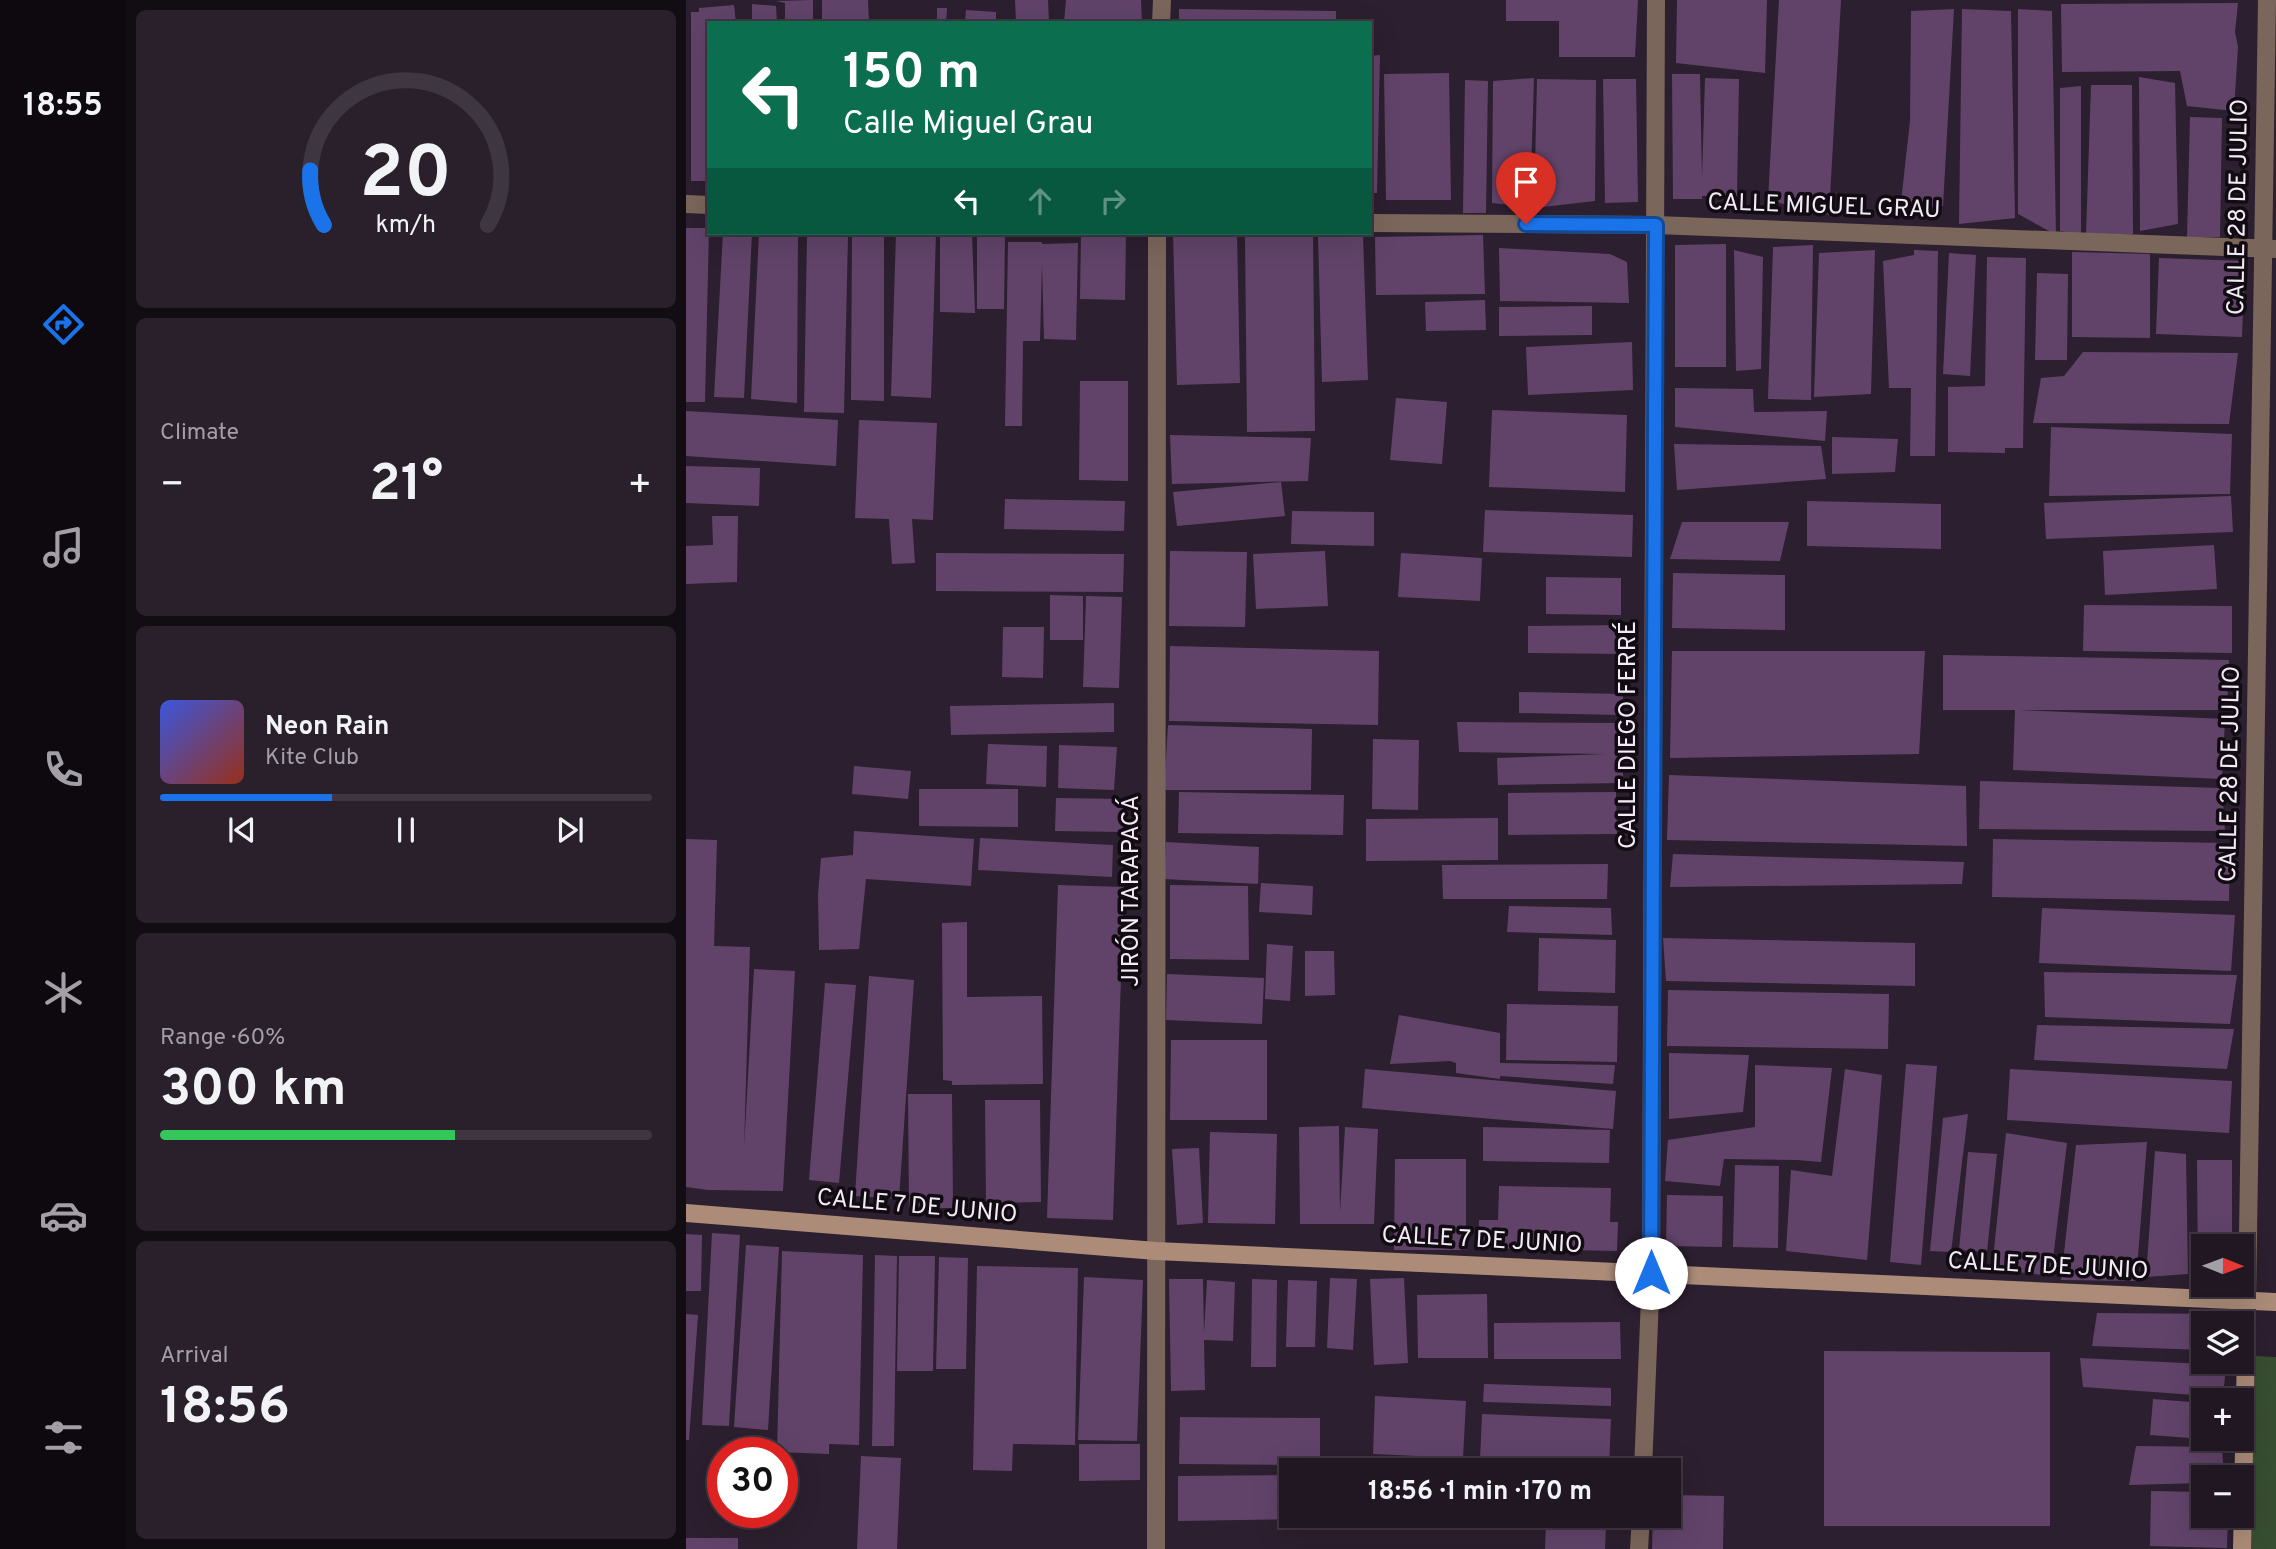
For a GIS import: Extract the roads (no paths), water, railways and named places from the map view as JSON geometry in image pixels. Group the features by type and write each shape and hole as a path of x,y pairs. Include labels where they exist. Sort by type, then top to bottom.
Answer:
{"street":[{"path":"1161,0 1161,21"},
{"name":"CALLE DIEGO FERRÉ","path":"1643,1458 1651,1273 1656,0"},
{"name":"CALLE 28 DE JULIO","path":"2242,1549 2270,249 2267,0"},
{"path":"686,204 707,205"},
{"name":"CALLE MIGUEL GRAU","path":"1372,223 1656,225 2270,249"},
{"name":"JIRÓN TARAPACÁ","path":"1156,1549 1157,235"},
{"name":"CALLE 7 DE JUNIO","path":"686,1213 1156,1251 2276,1303"},
{"path":"1639,1549 1640,1528"}]}
